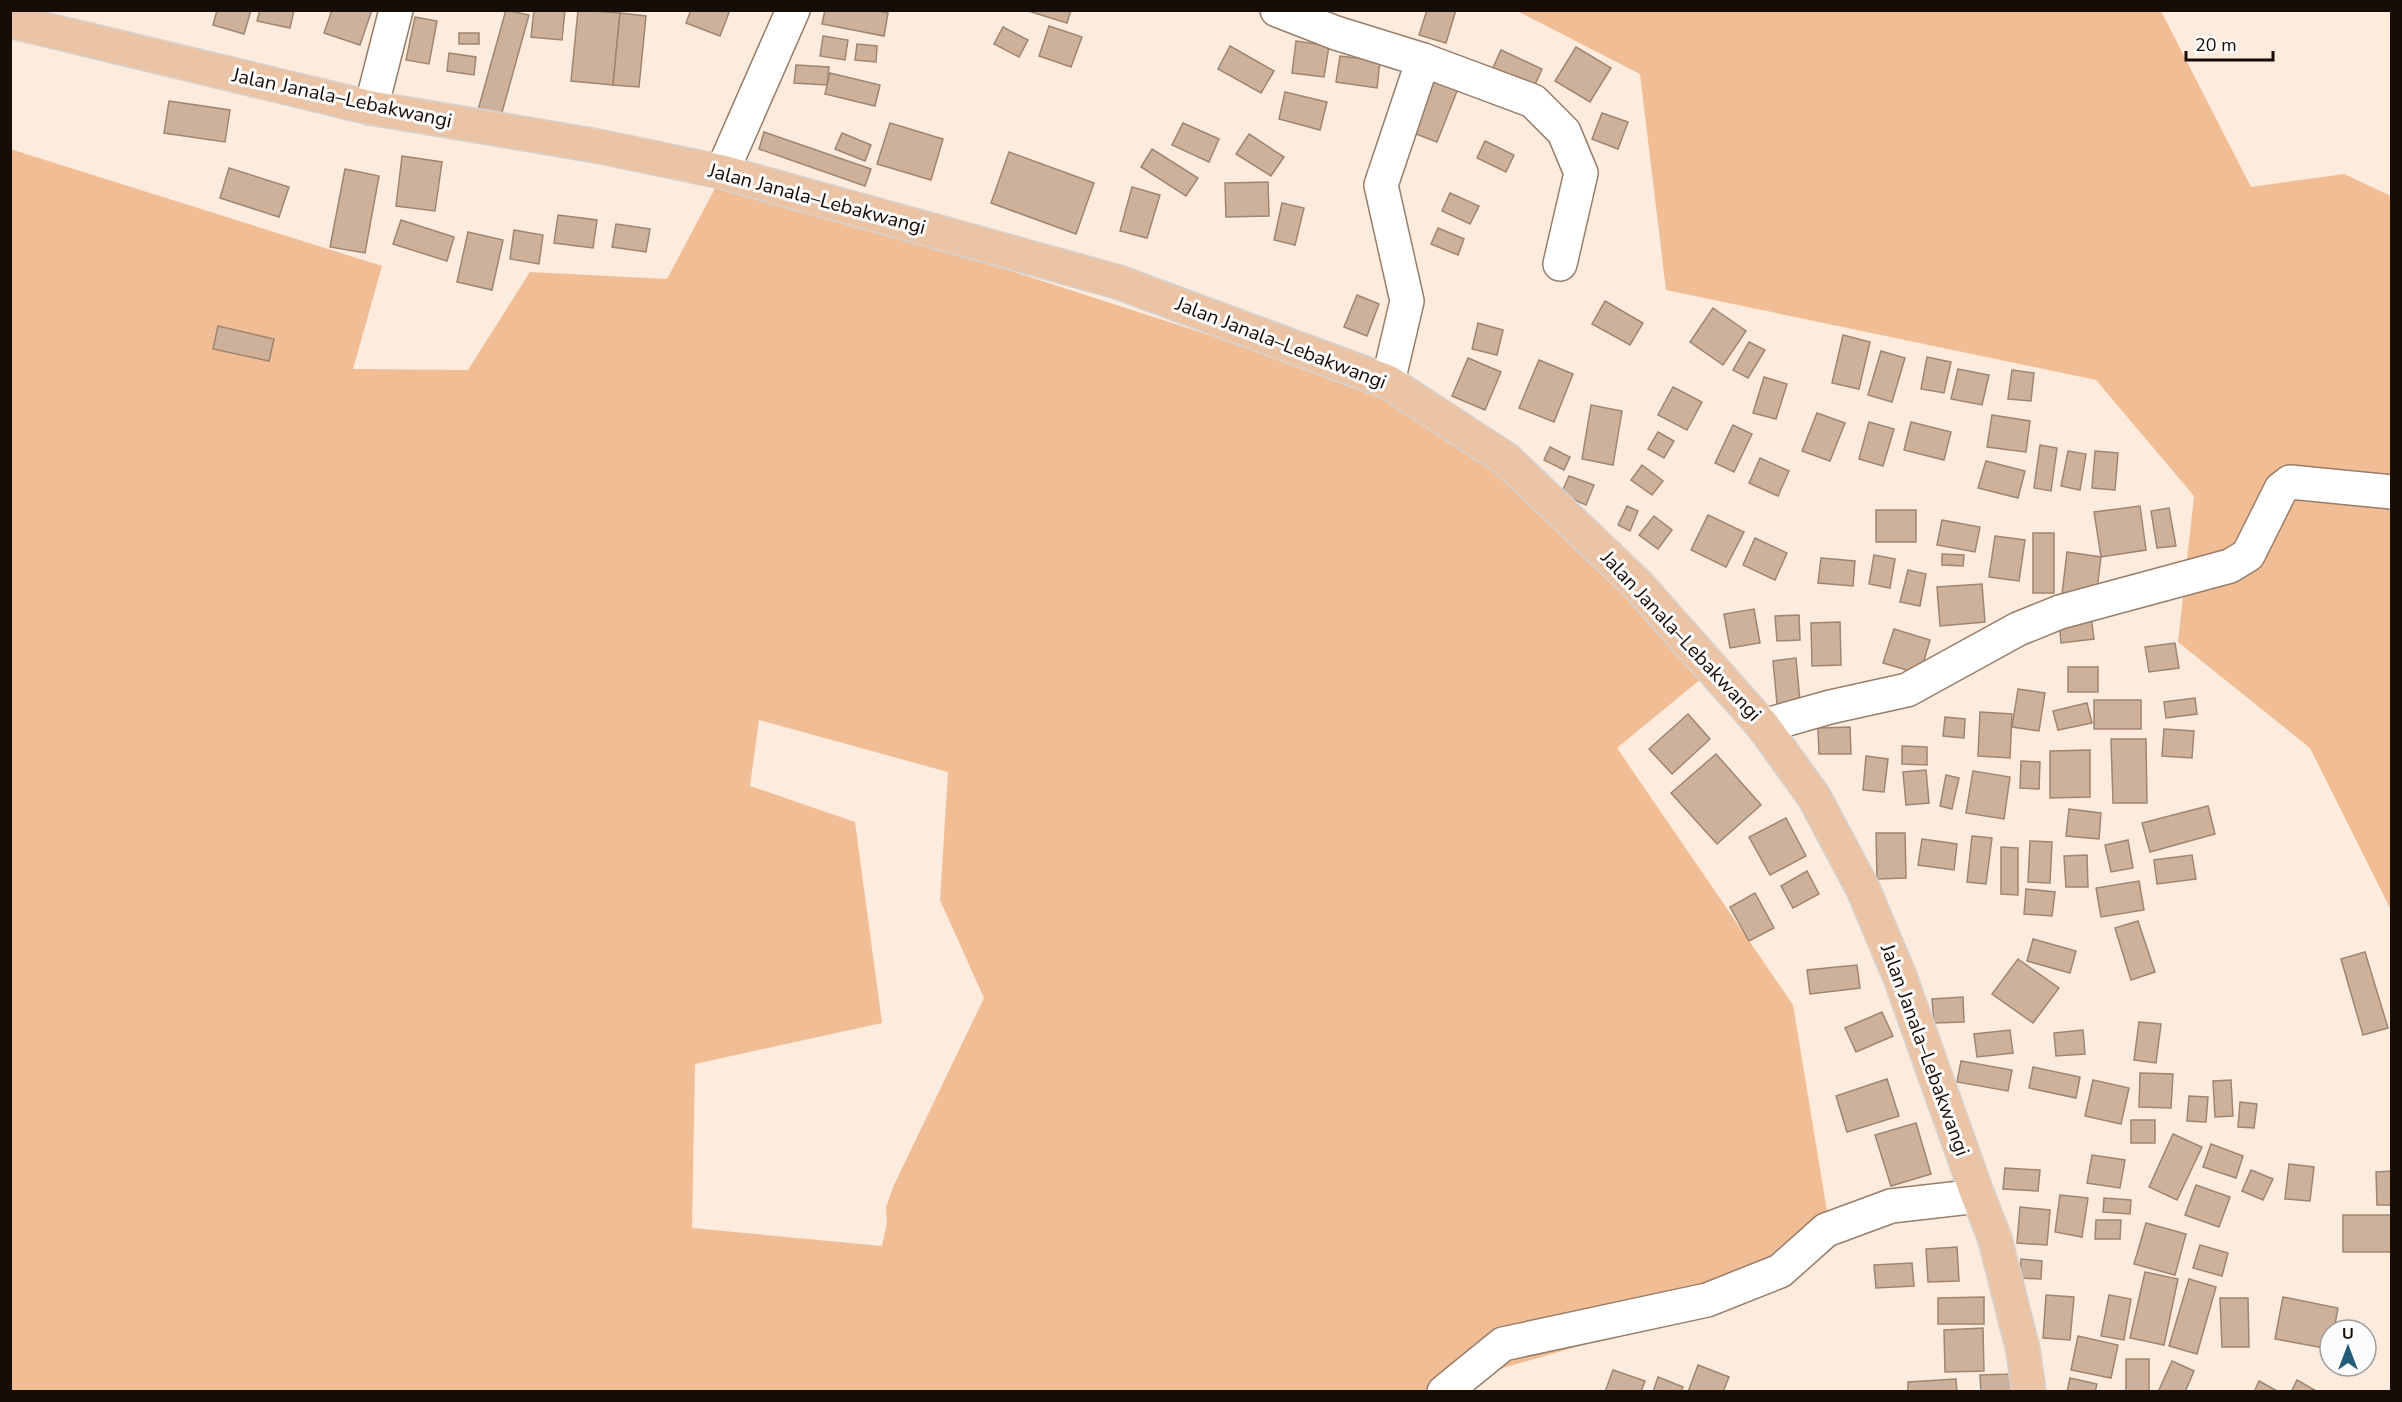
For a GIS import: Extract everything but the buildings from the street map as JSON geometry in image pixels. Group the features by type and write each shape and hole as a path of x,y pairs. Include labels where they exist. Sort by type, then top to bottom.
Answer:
{"main road":[{"name":"Jalan Janala–Lebakwangi","path":"10,21 371,108 597,146 722,172 1118,282 1388,382 1506,459 1638,585 1763,726 1815,797 1863,889 1900,977 1977,1196 1995,1239 2023,1350 2029,1392"}],"street":[{"path":"371,108 396,10"},
{"path":"722,172 793,10"},
{"path":"1277,10 1341,22 1423,60 1533,101 1564,132 1581,173 1560,264"},
{"path":"1388,382 1407,301 1381,185 1423,60"},
{"path":"1763,726 1830,707 1907,690 2018,629 2060,612 2230,566 2248,555 2281,489 2290,482 2391,492"},
{"path":"1444,1392 1503,1344 1707,1300 1780,1271 1826,1230 1891,1206 1977,1196"}],"shaded area":[{"path":"1519,10 2161,11 2251,187 2344,174 2391,196 2391,910 2310,748 2178,642 2194,496 2096,380 1666,290 1640,74"},
{"path":"10,149 382,266 353,369 468,370 530,272 667,279 721,177 1389,393 1565,524 1707,674 1617,748 1793,1005 1827,1211 1777,1288 1462,1380 1464,1391 11,1391","holes":["759,720 948,772 940,900 984,998 894,1185 886,1207 887,1223 882,1246 692,1228 695,1064 882,1023 855,822 750,786"]}]}
